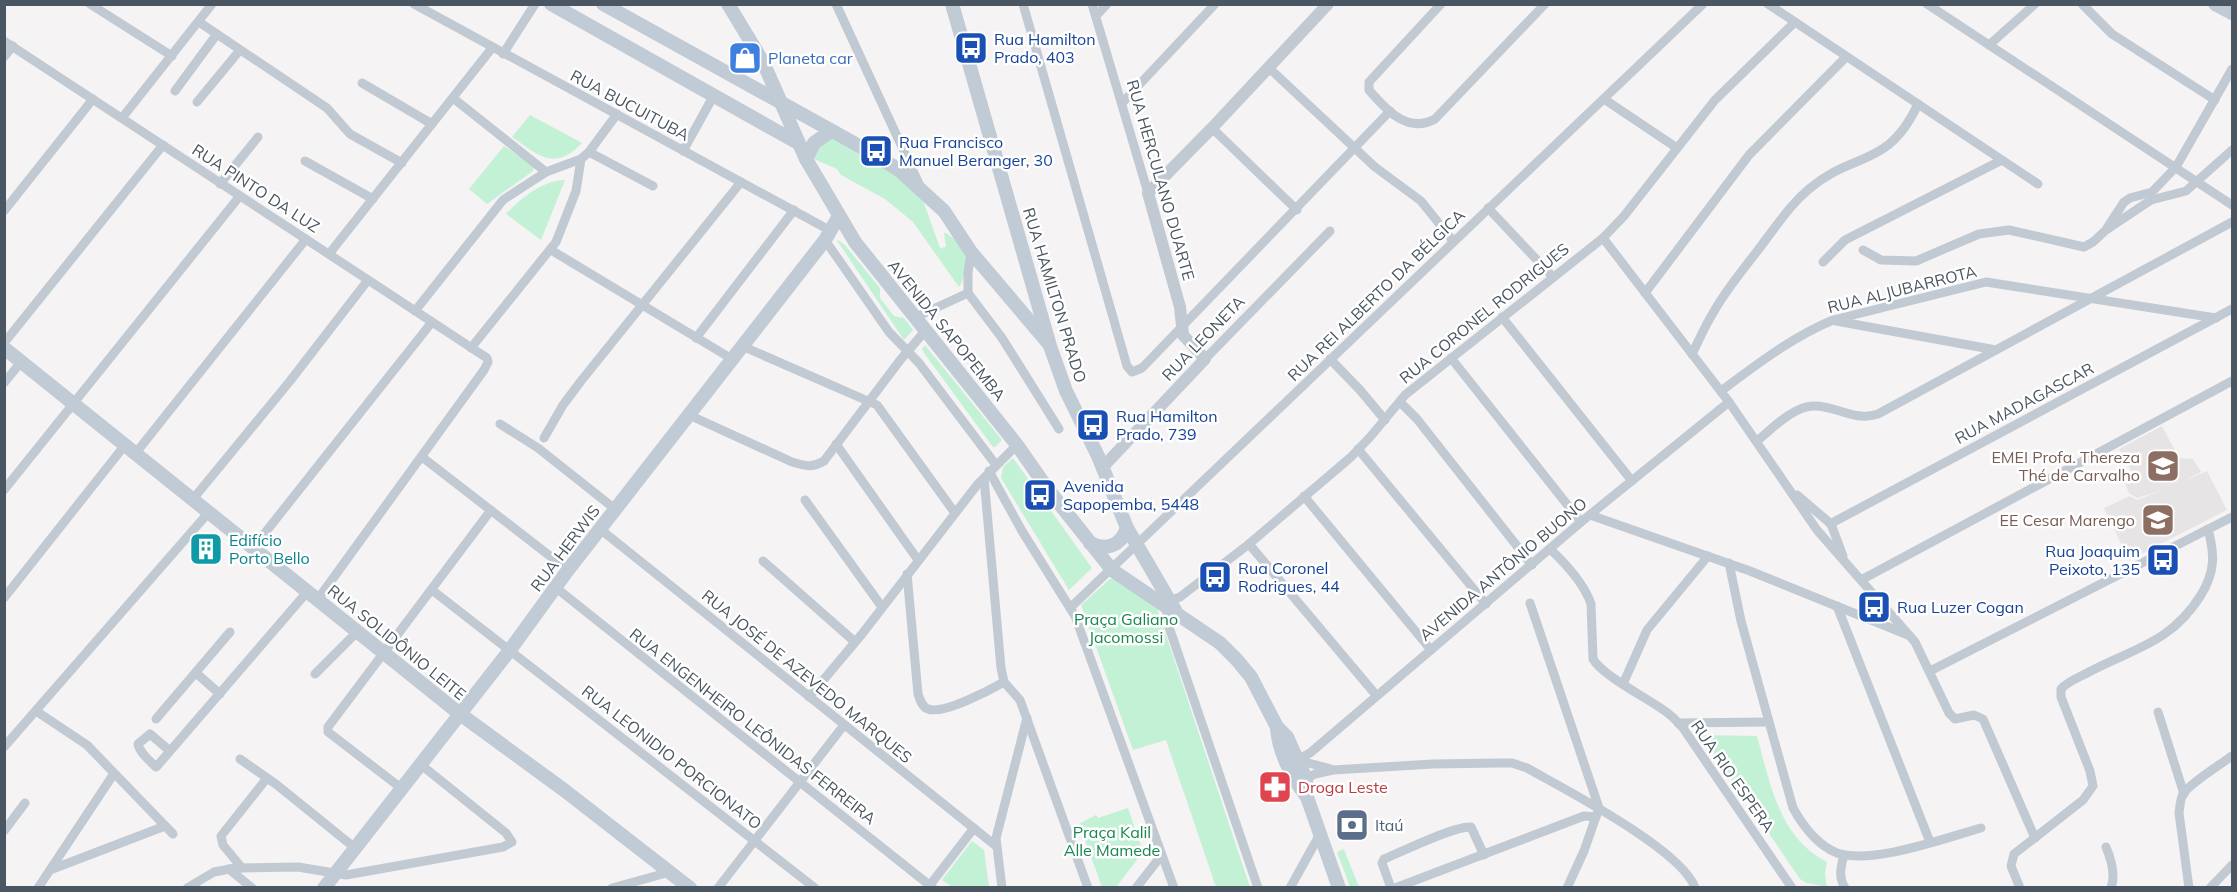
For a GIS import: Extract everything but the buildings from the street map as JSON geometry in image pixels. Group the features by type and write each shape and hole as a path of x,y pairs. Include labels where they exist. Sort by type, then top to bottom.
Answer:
{"main road":[{"path":"551,4 798,143"},
{"path":"603,4 769,91 781,104 899,170 944,212 971,252 1050,346"},
{"path":"728,4 754,45 769,91"},
{"name":"RUA HAMILTON PRADO","path":"952,4 1050,346 1066,391 1127,528 1168,606"},
{"path":"2215,4 2232,13"},
{"name":"AVENIDA SAPOPEMBA","path":"781,104 834,228 855,242 1017,445 1112,570 1221,644 1251,677 1277,727 1287,737 1293,762 1339,888"},
{"path":"806,159 814,143 831,130"},
{"name":"RUA HERWIS","path":"324,888 834,228"},
{"name":"RUA SOLIDÔNIO LEITE","path":"4,348 460,714 690,888"},
{"path":"1090,543 1097,546 1113,546 1125,536 1127,528"}],"street":[{"path":"122,118 212,4"},
{"name":"RUA BUCUITUBA","path":"414,4 741,182 834,228"},
{"path":"503,54 535,4"},
{"path":"836,4 923,191"},
{"path":"1023,4 1127,366 1132,372 1142,368 1182,328 1390,111"},
{"name":"RUA HERCULANO DUARTE","path":"1092,4 1180,307 1185,338 1205,359"},
{"path":"1096,16 1107,4"},
{"path":"1122,104 1215,4"},
{"path":"1148,194 1328,4"},
{"path":"1441,4 1369,82 1369,90 1406,123 1421,126 1435,119 1545,4"},
{"name":"RUA REI ALBERTO DA BÉLGICA","path":"1070,608 1703,4"},
{"path":"1768,4 2038,184"},
{"path":"1927,4 2232,205"},
{"path":"1989,45 2035,4"},
{"path":"2082,4 2112,34 2215,100"},
{"path":"95,6 172,56"},
{"path":"199,22 327,108 350,134 402,163"},
{"name":"RUA CORONEL RODRIGUES","path":"1168,606 1249,544 1358,449 1405,395 1603,238 1624,216 1715,100 1795,22"},
{"path":"176,91 217,34"},
{"path":"4,57 9,43"},
{"name":"RUA PINTO DA LUZ","path":"9,43 239,197 484,356 488,362 422,457"},
{"path":"329,254 492,48"},
{"path":"197,102 240,50"},
{"path":"1645,293 1749,155 1846,57"},
{"path":"1269,68 1375,167 1420,201 1454,241"},
{"path":"2106,230 2124,202 2152,192 2176,167 2232,69"},
{"path":"362,83 432,124"},
{"path":"683,151 714,95"},
{"path":"453,98 546,172"},
{"path":"4,211 93,99"},
{"path":"1604,99 1677,148"},
{"path":"1692,354 1712,313 1732,283 1795,202 1810,187 1829,175 1873,157 1890,145 1904,131 1918,104"},
{"path":"416,311 496,207 523,185 546,172 581,159 589,152 617,114"},
{"path":"1212,128 1297,210"},
{"path":"220,184 258,137"},
{"path":"4,343 163,145"},
{"path":"1863,250 1881,260 1908,262 1929,258 1960,242 1990,231 2009,230 2084,247 2151,200 2162,195 2181,192 2198,181 2232,150"},
{"path":"589,152 653,186"},
{"path":"471,348 550,250 564,224 576,191 581,159"},
{"path":"1823,262 1845,240 2002,160"},
{"path":"305,161 373,200"},
{"path":"544,438 575,389 741,182"},
{"path":"4,490 239,197"},
{"path":"1488,208 1553,277"},
{"path":"696,338 794,210"},
{"path":"1757,441 1803,408 1814,406 1861,417 1878,414 2232,222"},
{"path":"834,228 889,332 919,363 990,472 1022,531 1070,608 1085,643 1174,888"},
{"name":"RUA LEONETA","path":"1102,468 1330,231"},
{"path":"1603,238 1729,402 1817,530 1910,636 1922,653 1953,717 1959,720 1978,716 1985,722 2035,838"},
{"path":"4,598 306,239"},
{"path":"550,250 640,306 732,359"},
{"path":"971,252 968,273 969,293 1002,338 1059,429"},
{"path":"193,500 368,280"},
{"name":"RUA ALJUBARROTA","path":"1720,391 1766,358 1816,327 1833,320 1981,282 2216,318"},
{"path":"915,317 969,293"},
{"name":"RUA MADAGASCAR","path":"1830,524 2232,309"},
{"path":"1502,317 1632,481"},
{"path":"1833,320 1996,350"},
{"path":"253,548 432,322"},
{"path":"688,415 792,462 809,467 817,465 824,461 869,400 926,330"},
{"path":"742,346 869,400 880,408 955,513"},
{"path":"1451,358 1581,522"},
{"path":"1330,359 1360,390 1384,420"},
{"path":"4,383 21,362"},
{"path":"1861,580 2232,381"},
{"path":"1400,402 1417,419 1532,565"},
{"name":"AVENIDA ANTÔNIO BUONO","path":"1293,762 1310,753 1581,522 1729,402"},
{"path":"500,424 538,448 615,509"},
{"path":"836,444 918,560"},
{"path":"809,697 855,642 955,513 1017,445"},
{"path":"1358,449 1486,604"},
{"path":"170,752 220,694 313,595 422,457 568,570"},
{"path":"990,472 997,638 1004,681 1020,700 1088,888"},
{"path":"1788,488 1830,524 1844,561"},
{"path":"1304,496 1431,650"},
{"path":"805,500 882,607"},
{"path":"401,788 328,732 328,727 491,510"},
{"path":"4,747 208,512"},
{"path":"1590,515 1729,563 1910,636"},
{"path":"1930,671 2232,517"},
{"name":"RUA JOSÉ DE AZEVEDO MARQUES","path":"600,529 996,846"},
{"path":"2020,888 2011,866 2014,854 2083,800 2093,786 2090,771 2061,697 2063,685 2160,639 2188,612 2201,595 2211,574 2213,554 2208,529"},
{"path":"1249,544 1376,695"},
{"name":"RUA RIO ESPERA","path":"1550,549 1562,560 1588,596 1591,604 1593,659 1623,684 1665,711 1678,723 1792,888"},
{"path":"1623,684 1647,630 1708,556"},
{"path":"763,561 855,642"},
{"path":"1729,563 1741,621 1768,722 1793,808 1801,824 1832,851 1844,855 1873,855 1981,828"},
{"path":"908,574 918,694 921,704 927,709 936,710 948,707 1004,681"},
{"name":"RUA ENGENHEIRO LEÔNIDAS FERREIRA","path":"555,587 932,886"},
{"name":"RUA LEONIDIO PORCIONATO","path":"432,590 815,888"},
{"path":"1530,603 1597,813 1567,888"},
{"path":"1168,606 1168,624 1258,888"},
{"path":"1837,606 1930,842"},
{"path":"315,674 358,631"},
{"path":"156,719 230,632"},
{"path":"196,673 220,694"},
{"path":"36,711 87,745 113,775 173,834"},
{"path":"2158,712 2184,794 2179,813 2189,888"},
{"path":"1002,888 996,846 1000,818 1027,718"},
{"path":"1678,723 1768,722"},
{"path":"718,888 844,725"},
{"path":"2184,794 2232,756"},
{"path":"240,759 355,848"},
{"path":"1293,762 1333,770"},
{"path":"187,888 214,872 228,869 298,867 346,875 502,847 512,842 506,833 420,764"},
{"path":"1301,781 1315,774 1333,770 1433,764 1512,764 1527,768 1597,813 1632,829 1682,866 1693,880 1695,888"},
{"path":"38,888 113,775"},
{"path":"242,868 223,845 220,836 267,778"},
{"path":"4,831 25,803"},
{"path":"1484,855 1472,827 1468,826 1383,860 1393,888 1484,855 1584,816 1597,813"},
{"path":"50,870 165,826"},
{"path":"932,886 974,828"},
{"path":"1290,888 1320,834"},
{"path":"2106,848 2112,871 2111,888"},
{"path":"1844,855 1840,870 1841,882 1845,888"},
{"path":"1136,888 1161,856"},
{"path":"2213,887 2232,865"},
{"path":"228,869 252,888"},
{"path":"612,888 670,872"}],"shaded area":[{"name":"EE Cesar Marengo","path":"2162,426 2179,458 2193,459 2201,472 2182,482 2207,471 2227,510 2129,560 2104,508 2130,496 2137,500 2163,490 2137,498 2129,493 2125,483 2134,475 2119,449"}],"green space":[{"path":"530,115 582,143 572,152 554,159 546,158 530,150 512,137"},
{"path":"834,138 888,168 921,195 940,248 946,247 944,233 963,247 966,269 959,287 913,222 885,199 841,175 837,169 814,159 813,152 819,141"},
{"path":"504,146 534,166 533,171 487,204 469,189"},
{"path":"565,180 541,240 506,214 518,202 540,187"},
{"path":"836,239 844,244 880,288 880,298 894,316 904,318 913,330 904,340"},
{"path":"925,345 1002,440 995,447 924,353 922,349"},
{"name":"Praça Galiano Jacomossi","path":"1013,458 1092,568 1069,590 1001,478 1003,467"},
{"name":"Praça Galiano Jacomossi","path":"1118,578 1156,605 1250,887 1216,887 1166,740 1133,750 1081,605 1110,579"},
{"path":"1702,735 1757,736 1772,790 1787,824 1811,852 1827,862 1825,874 1827,887 1807,883 1800,879"},
{"name":"Praça Kalil Alle Mamede","path":"1128,808 1143,852 1116,887 1102,887 1079,824 1096,815 1098,818"},
{"path":"972,841 984,850 989,887 952,887 942,880"},
{"path":"1344,849 1359,887 1350,887 1337,852"}],"place":[{"name":"Rua Hamilton Prado, 403","path":"971,48"},
{"name":"Planeta car","path":"745,58"},
{"name":"Rua Francisco Manuel Beranger, 30","path":"876,151"},
{"name":"Rua Hamilton Prado, 739","path":"1093,425"},
{"name":"EMEI Profa. Thereza Thé de Carvalho","path":"2163,466"},
{"name":"Avenida Sapopemba, 5448","path":"1040,495"},
{"name":"EE Cesar Marengo","path":"2158,520"},
{"name":"Edifício Porto Bello","path":"206,549"},
{"name":"Rua Joaquim Peixoto, 135","path":"2163,560"},
{"name":"Rua Coronel Rodrigues, 44","path":"1215,577"},
{"name":"Rua Luzer Cogan","path":"1874,607"},
{"name":"Droga Leste","path":"1275,787"},
{"name":"Itaú","path":"1352,825"}]}
